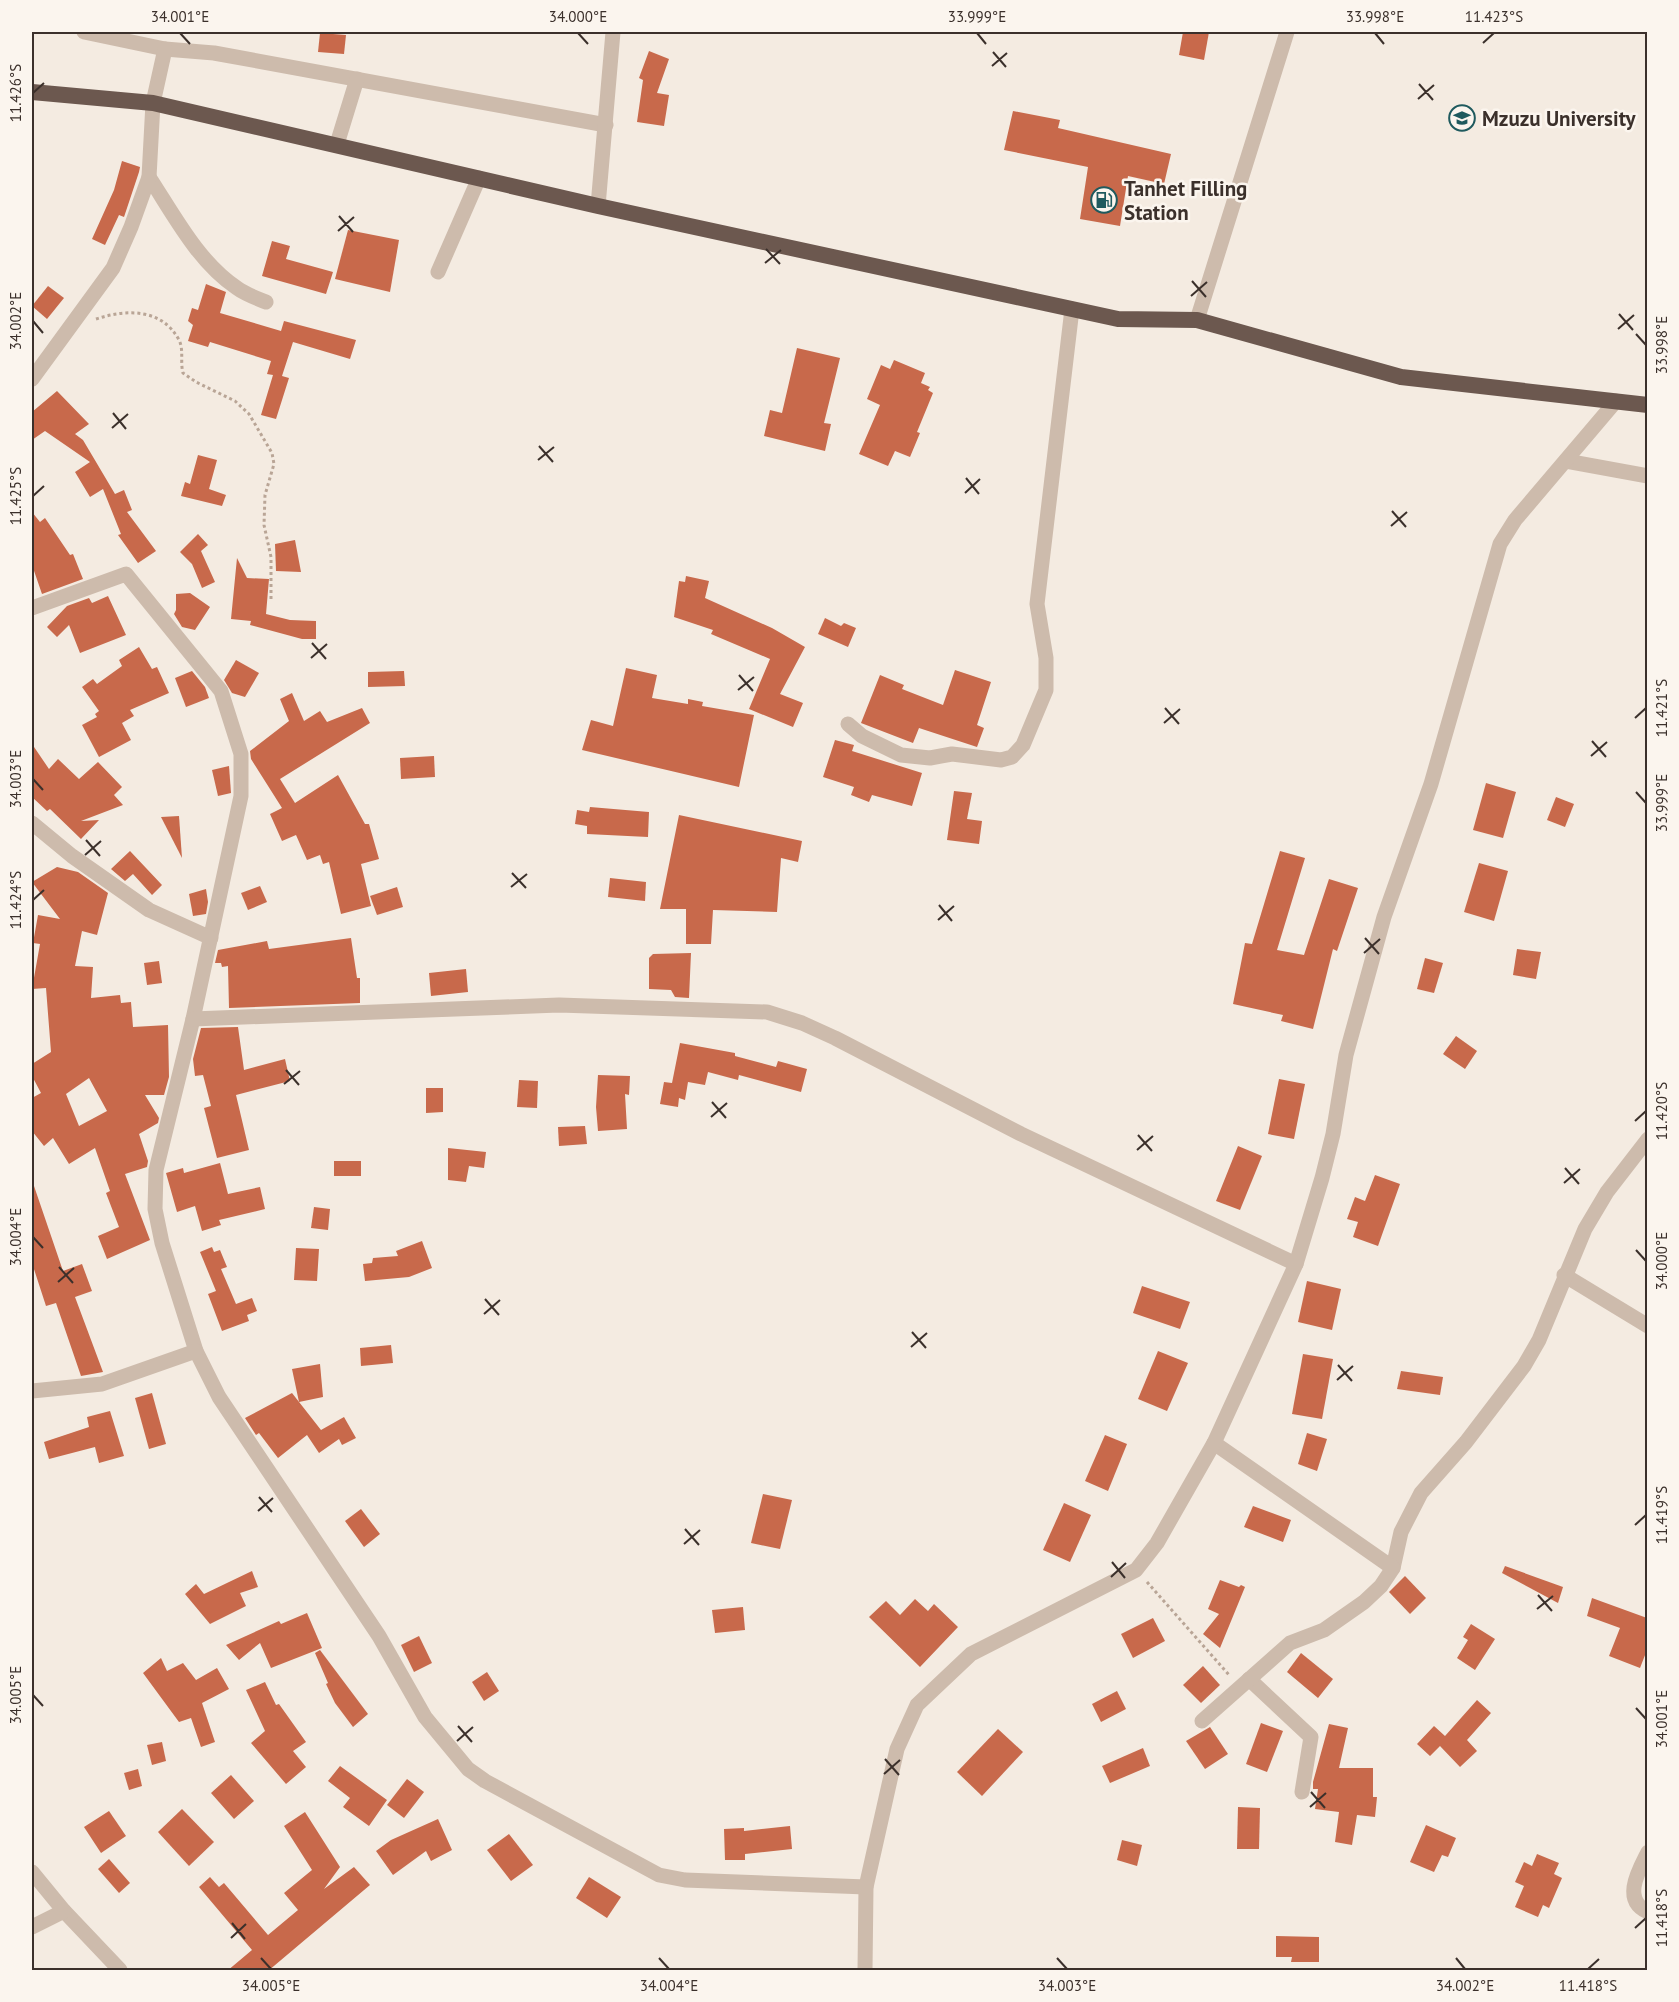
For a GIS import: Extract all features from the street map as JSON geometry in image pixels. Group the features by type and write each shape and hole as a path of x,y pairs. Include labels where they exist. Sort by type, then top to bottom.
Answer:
{"highway":[{"path":"32,92 153,103 598,206 1118,319 1197,320 1401,376 1647,405"}],"street":[{"path":"84,32 165,50 214,53 606,125"},
{"path":"598,206 613,32"},
{"path":"1197,320 1287,32"},
{"path":"32,380 113,268 148,177 153,103 165,50"},
{"path":"337,144 357,79"},
{"path":"148,177 192,243 220,274 238,289 266,302"},
{"path":"438,272 479,178"},
{"path":"848,724 862,736 901,755 930,758 952,754 1001,760 1012,757 1023,745 1046,690 1046,658 1037,604 1072,309"},
{"path":"865,1971 866,1887 897,1749 917,1705 971,1654 1136,1570 1157,1544 1214,1443 1296,1264 1322,1178 1333,1134 1346,1055 1381,928 1431,784 1500,544 1515,520 1616,401"},
{"path":"1566,461 1647,476"},
{"path":"32,608 126,574 221,691 241,754 241,796 154,1187 162,1243 196,1351 219,1397 379,1636 425,1717 468,1769 484,1781 659,1875 670,1879 866,1887"},
{"path":"32,823 72,856 149,910 211,938"},
{"path":"193,1019 559,1005 768,1012 802,1023 835,1038 1022,1134 1296,1264"},
{"path":"1202,1721 1290,1643 1324,1630 1356,1609 1381,1586 1393,1568 1401,1532 1421,1492 1466,1442 1524,1366 1539,1340 1564,1275 1585,1230 1607,1192 1647,1138"},
{"path":"1564,1275 1647,1326"},
{"path":"32,1391 102,1384 196,1351"},
{"path":"1214,1443 1393,1568"},
{"path":"1249,1679 1311,1737 1302,1792"},
{"path":"1647,1852 1635,1880 1633,1891 1638,1905 1647,1912"},
{"path":"32,1872 64,1911 120,1971"},
{"path":"32,1927 64,1911"}],"path":[{"path":"87,326 96,318 115,313 135,312 156,317 171,329 180,342 183,373 235,401 249,414 261,431 274,464 265,495 264,525 271,558 271,601"},
{"path":"1136,1570 1231,1678 1249,1679"}],"building":[{"path":"1183,32 1209,32 1204,60 1179,55"},
{"path":"320,33 346,35 344,54 318,52"},
{"path":"649,51 669,59 657,93 669,95 664,126 637,122 643,80 639,78"},
{"path":"1013,111 1060,120 1058,128 1171,154 1164,184 1128,176 1120,226 1080,219 1088,167 1004,150"},
{"path":"122,161 140,167 139,172 124,217 119,215 105,245 92,239 114,190"},
{"path":"348,230 399,240 390,292 335,279"},
{"path":"272,241 290,246 286,259 333,272 326,294 262,276"},
{"path":"206,284 226,292 220,313 281,331 284,321 356,340 350,359 293,342 282,376 289,378 276,419 261,415 273,375 267,374 271,361 210,342 208,347 188,341 193,325 188,321 192,308 198,310"},
{"path":"48,286 64,298 47,319 32,306"},
{"path":"797,348 840,358 824,423 831,424 825,451 764,436 770,410 782,413"},
{"path":"894,360 925,373 921,383 930,387 928,390 933,393 917,432 920,433 910,457 895,451 888,466 859,454 880,405 867,399 881,365 890,369"},
{"path":"57,391 89,424 75,434 83,440 115,494 124,490 132,510 127,512 156,551 138,563 118,535 121,534 103,489 90,497 75,472 90,462 45,431 32,440 32,412"},
{"path":"198,455 217,460 209,489 226,495 222,506 181,496 185,482 190,484"},
{"path":"32,512 40,522 45,518 70,555 73,554 83,579 42,594 32,565"},
{"path":"198,534 208,545 201,551 215,582 202,588 192,564 180,552"},
{"path":"295,540 301,572 276,571 275,544"},
{"path":"237,558 247,578 269,579 266,614 290,620 316,621 316,639 302,639 250,625 251,621 231,619"},
{"path":"686,576 709,581 705,598 772,628 805,647 780,694 803,703 793,727 749,709 770,659 711,634 713,630 674,617 679,581 685,582"},
{"path":"190,593 210,607 195,630 182,627 174,614 176,594"},
{"path":"108,596 126,635 80,653 69,625 57,637 47,627 67,606 89,598 92,603"},
{"path":"825,618 841,626 844,623 856,628 848,647 818,634"},
{"path":"139,647 152,669 157,667 169,693 130,710 134,716 122,723 131,740 99,757 82,725 97,717 95,714 99,711 82,687 93,679 97,684 122,666 119,660"},
{"path":"236,660 259,673 245,697 232,693 224,680"},
{"path":"626,668 657,675 652,698 688,704 688,699 703,702 702,706 754,715 739,787 582,750 591,720 613,726"},
{"path":"955,670 991,682 977,725 984,728 977,747 919,728 913,743 861,723 880,675 904,685 902,689 943,705"},
{"path":"192,671 205,687 209,698 186,707 175,678"},
{"path":"404,671 405,686 368,687 368,672"},
{"path":"292,693 304,721 320,711 327,722 362,708 370,723 280,779 295,803 338,775 365,824 369,824 379,859 361,864 371,906 341,914 329,862 323,864 320,855 307,860 296,835 282,841 270,814 282,808 251,759 250,751 289,721 280,699"},
{"path":"835,740 854,745 852,751 922,773 912,806 872,795 869,802 851,795 854,787 823,777"},
{"path":"32,744 49,769 58,759 79,779 98,762 122,787 114,795 123,805 81,821 99,820 81,839 50,809 47,811 32,797"},
{"path":"434,756 435,777 401,779 400,758"},
{"path":"229,766 231,793 218,796 212,770"},
{"path":"1486,783 1516,792 1503,838 1473,830"},
{"path":"954,791 972,793 967,819 982,821 979,844 947,840"},
{"path":"1556,797 1574,804 1565,827 1547,820"},
{"path":"590,807 649,812 648,837 587,834 587,826 575,824 577,810 589,812"},
{"path":"679,815 802,841 798,862 781,858 777,912 713,910 711,944 686,944 686,909 660,909"},
{"path":"179,816 182,858 161,817"},
{"path":"130,851 162,885 152,895 133,874 125,881 111,869"},
{"path":"1280,851 1305,858 1277,950 1304,955 1329,879 1358,888 1337,951 1333,949 1313,1029 1281,1021 1283,1015 1233,1004 1245,943 1252,944"},
{"path":"1479,863 1508,871 1494,921 1464,912"},
{"path":"57,867 78,872 108,893 97,935 82,931 75,966 93,967 91,998 120,995 121,1003 131,1002 133,1027 168,1025 169,1077 164,1095 145,1095 159,1118 158,1123 139,1134 148,1161 147,1167 125,1174 150,1240 107,1259 98,1236 119,1227 106,1193 110,1191 95,1148 69,1164 53,1138 44,1146 32,1131 32,1098 41,1093 32,1076 32,1064 51,1052 46,988 32,989 40,944 33,943 38,915 60,919 32,882","holes":["89,1078 107,1111 79,1126 66,1094"]},
{"path":"610,878 646,882 645,901 608,897"},
{"path":"260,886 267,902 248,910 241,893"},
{"path":"397,887 403,907 377,915 370,896"},
{"path":"206,889 208,902 206,914 193,916 189,894"},
{"path":"351,938 357,978 360,978 360,1003 229,1008 228,966 222,967 221,963 215,963 218,950 267,941 269,949"},
{"path":"1517,949 1541,952 1536,979 1513,975"},
{"path":"691,953 689,998 675,997 671,990 649,989 649,958 653,954"},
{"path":"1425,958 1443,963 1434,993 1417,989"},
{"path":"159,961 162,983 147,985 144,963"},
{"path":"466,969 468,992 431,996 429,973"},
{"path":"238,1027 244,1070 285,1059 290,1081 236,1095 249,1150 217,1158 204,1108 211,1106 203,1075 195,1076 193,1059 201,1028"},
{"path":"1456,1036 1477,1051 1465,1069 1443,1054"},
{"path":"680,1043 735,1053 735,1056 776,1067 778,1061 807,1069 801,1092 739,1075 738,1080 708,1072 705,1085 688,1082 685,1100 679,1098 678,1107 660,1104 664,1082 672,1083"},
{"path":"598,1075 630,1076 629,1095 625,1094 627,1129 598,1131 596,1107"},
{"path":"1279,1079 1305,1084 1294,1139 1268,1134"},
{"path":"519,1080 538,1081 537,1108 517,1107"},
{"path":"426,1088 443,1088 443,1112 426,1113"},
{"path":"585,1126 587,1144 559,1146 558,1127"},
{"path":"1238,1146 1262,1156 1240,1210 1216,1201"},
{"path":"448,1148 486,1152 484,1168 469,1166 466,1182 448,1180"},
{"path":"334,1161 361,1161 361,1176 334,1176"},
{"path":"220,1163 228,1194 260,1187 265,1209 219,1220 221,1225 202,1231 195,1206 177,1212 166,1173 183,1168 184,1173"},
{"path":"1375,1175 1400,1184 1378,1246 1353,1237 1358,1222 1347,1219 1355,1197 1365,1201"},
{"path":"32,1186 34,1186 63,1271 82,1264 92,1291 75,1297 103,1372 81,1376 56,1303 46,1306 32,1263"},
{"path":"314,1207 330,1209 328,1230 311,1228"},
{"path":"422,1241 432,1268 409,1277 365,1281 363,1264 372,1263 373,1258 398,1256 396,1251"},
{"path":"212,1247 214,1252 220,1250 227,1267 221,1269 236,1304 252,1298 257,1311 247,1315 249,1321 222,1331 208,1294 216,1291 200,1252"},
{"path":"296,1248 319,1249 317,1281 294,1280"},
{"path":"1307,1281 1341,1289 1332,1330 1298,1322"},
{"path":"1142,1286 1190,1302 1180,1329 1133,1313"},
{"path":"391,1345 393,1363 361,1366 360,1348"},
{"path":"1158,1351 1188,1363 1167,1411 1138,1399"},
{"path":"1303,1354 1333,1359 1322,1419 1292,1414"},
{"path":"320,1364 323,1397 299,1402 292,1369"},
{"path":"1401,1371 1443,1377 1440,1395 1397,1389"},
{"path":"152,1393 166,1444 149,1449 135,1398"},
{"path":"292,1393 321,1430 344,1417 356,1438 342,1445 339,1439 319,1453 307,1435 278,1458 259,1433 256,1435 245,1418"},
{"path":"110,1411 124,1456 99,1463 95,1447 49,1459 44,1442 89,1427 87,1417"},
{"path":"1307,1433 1327,1439 1317,1471 1298,1464"},
{"path":"1105,1435 1127,1444 1108,1491 1085,1481"},
{"path":"763,1494 792,1500 780,1549 751,1543"},
{"path":"1064,1503 1091,1515 1070,1562 1043,1550"},
{"path":"1253,1506 1291,1520 1283,1542 1244,1527"},
{"path":"361,1509 380,1534 364,1547 345,1521"},
{"path":"1505,1566 1563,1587 1558,1603 1502,1573"},
{"path":"252,1571 258,1587 240,1593 246,1606 210,1624 185,1594 196,1584 204,1594"},
{"path":"1405,1576 1426,1598 1410,1614 1389,1592"},
{"path":"1220,1580 1245,1587 1220,1648 1203,1634 1219,1614 1208,1609"},
{"path":"1592,1598 1647,1618 1647,1650 1640,1668 1609,1656 1620,1628 1587,1616"},
{"path":"915,1599 928,1611 934,1604 958,1627 920,1667 869,1617 886,1601 900,1615"},
{"path":"743,1607 745,1630 715,1633 712,1610"},
{"path":"307,1613 322,1648 271,1668 260,1643 239,1660 226,1645 279,1621 281,1624"},
{"path":"1153,1618 1165,1641 1133,1658 1121,1634"},
{"path":"1471,1624 1495,1639 1475,1670 1457,1658 1468,1640 1463,1637"},
{"path":"419,1636 432,1663 414,1672 401,1645"},
{"path":"320,1650 368,1714 353,1727 335,1703 326,1684 328,1683 315,1653"},
{"path":"1301,1653 1333,1679 1318,1698 1287,1672"},
{"path":"161,1658 167,1671 183,1663 196,1680 217,1668 229,1689 202,1703 215,1742 201,1747 191,1718 179,1722 143,1673"},
{"path":"1203,1666 1220,1685 1201,1703 1183,1685"},
{"path":"487,1672 499,1691 484,1701 472,1682"},
{"path":"265,1682 276,1705 279,1704 306,1742 293,1751 306,1767 286,1784 251,1743 265,1731 246,1690"},
{"path":"1117,1691 1126,1709 1101,1722 1092,1704"},
{"path":"1477,1700 1491,1713 1467,1740 1477,1751 1460,1767 1440,1746 1430,1756 1417,1744 1434,1726 1445,1736"},
{"path":"1261,1723 1283,1731 1267,1772 1246,1764"},
{"path":"1329,1724 1348,1728 1339,1768 1373,1768 1373,1797 1377,1797 1375,1817 1357,1815 1352,1845 1335,1842 1339,1812 1315,1809 1318,1789 1313,1789 1313,1782"},
{"path":"1210,1727 1228,1754 1205,1769 1186,1741"},
{"path":"998,1729 1023,1752 982,1796 957,1772"},
{"path":"162,1742 166,1761 152,1765 147,1745"},
{"path":"1143,1748 1150,1766 1110,1783 1102,1766"},
{"path":"340,1766 387,1800 369,1826 343,1807 350,1798 328,1781"},
{"path":"138,1769 142,1786 129,1790 124,1773"},
{"path":"231,1775 254,1801 234,1819 211,1793"},
{"path":"407,1779 424,1792 404,1818 387,1805"},
{"path":"1238,1807 1260,1808 1259,1849 1237,1849"},
{"path":"182,1809 214,1842 189,1866 158,1832"},
{"path":"109,1811 126,1836 101,1853 84,1827"},
{"path":"305,1812 340,1867 324,1889 354,1867 370,1885 268,1971 227,1971 252,1950 199,1887 210,1877 219,1887 224,1883 268,1935 298,1910 284,1893 312,1870 284,1826"},
{"path":"438,1819 452,1850 431,1861 426,1851 393,1875 376,1851 391,1840"},
{"path":"1426,1825 1456,1838 1448,1857 1442,1855 1434,1872 1410,1862"},
{"path":"790,1826 792,1849 745,1854 745,1860 725,1860 724,1829 744,1828 744,1831"},
{"path":"509,1834 533,1865 511,1881 487,1850"},
{"path":"1122,1840 1142,1845 1137,1866 1117,1860"},
{"path":"1537,1854 1559,1863 1554,1874 1562,1878 1549,1908 1543,1905 1538,1917 1515,1907 1524,1886 1515,1882 1524,1862 1532,1866"},
{"path":"109,1859 130,1883 119,1893 98,1869"},
{"path":"589,1877 621,1897 607,1918 576,1898"},
{"path":"1276,1936 1319,1937 1319,1962 1291,1962 1292,1957 1276,1957"}],"place":[{"name":"Mzuzu University","path":"1462,118"},
{"name":"Tanhet Filling Station","path":"1104,200"}]}
